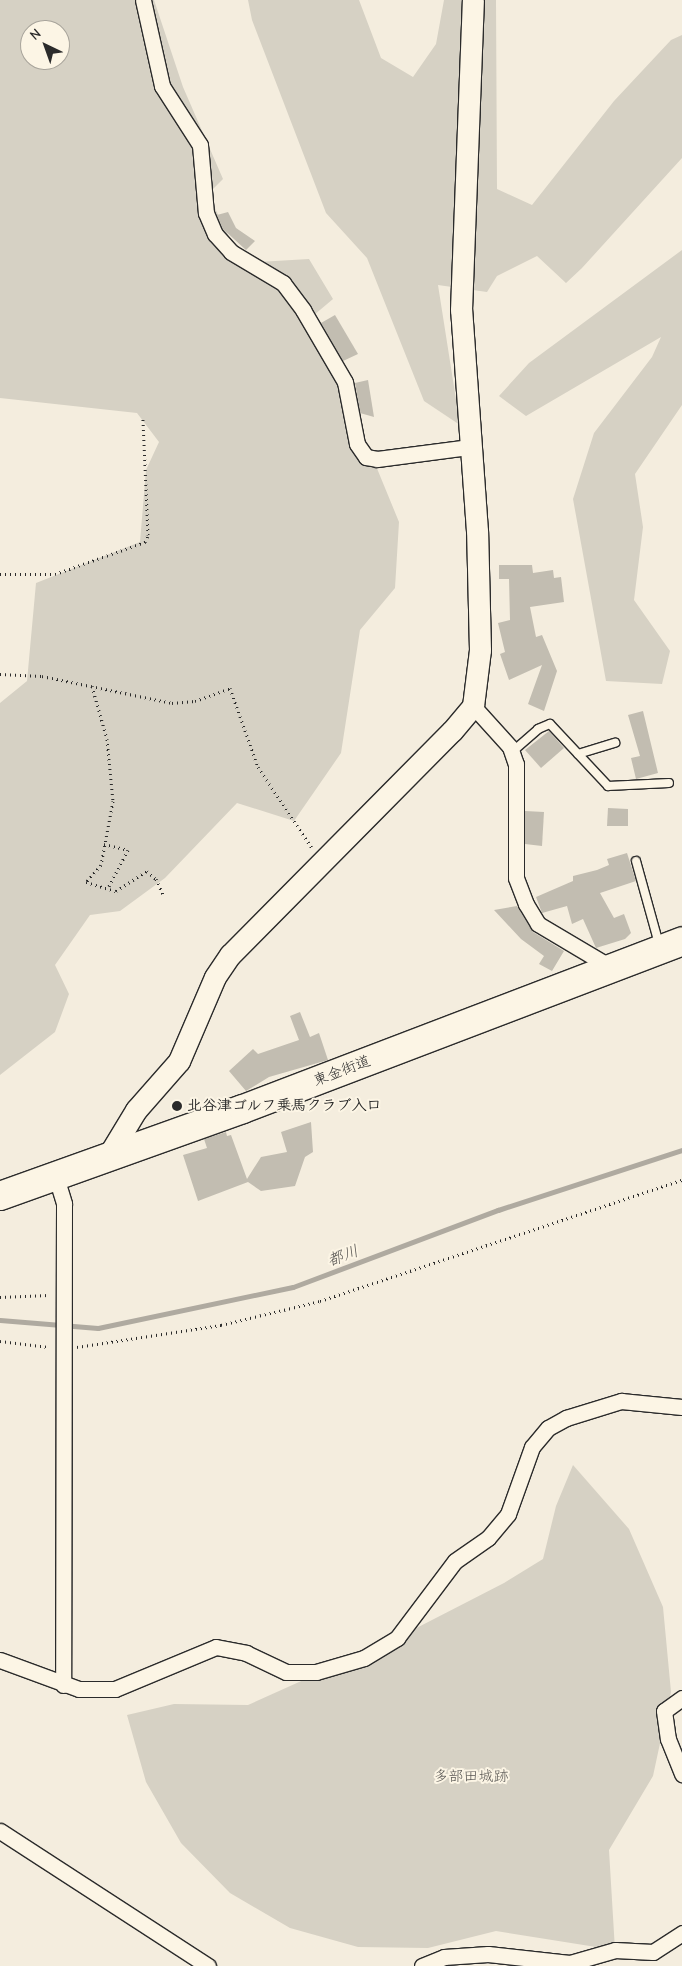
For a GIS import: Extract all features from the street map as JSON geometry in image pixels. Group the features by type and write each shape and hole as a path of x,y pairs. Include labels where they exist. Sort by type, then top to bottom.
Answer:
{"highway":[{"name":"東金街道","path":"0,1196 107,1158 671,945"}],"street":[{"path":"143,0 162,86 200,144 206,213 215,234 231,252 282,283 303,310 345,382 357,444 366,457 376,460 470,447"},
{"path":"107,1158 136,1110 179,1061 215,977 230,954 452,732 473,706 480,650 461,310 473,0"},
{"path":"473,706 512,752 516,774 516,878 526,904 538,924 612,968"},
{"path":"56,1177 64,1204 61,1349 63,1685"},
{"path":"0,1660 78,1689 115,1689 216,1647 246,1653 286,1672 316,1672 364,1658 397,1638 455,1561 488,1538 508,1514 532,1446 548,1428 566,1418 620,1401 682,1407"},
{"path":"682,1698 664,1711 668,1739 682,1774"},
{"path":"0,1830 208,1966"},
{"path":"422,1966 444,1957 488,1954 570,1965 615,1950 653,1952 682,1933"}],"lane":[{"path":"512,752 538,729 550,724 608,786 669,783"},
{"path":"578,754 615,743"},
{"path":"636,861 671,945"}],"path":[{"path":"0,574 55,574 145,542 148,535 143,419"},
{"path":"0,674 42,676 172,703 195,701 230,688 258,767 322,860"},
{"path":"92,685 107,739 113,801 101,865 86,882 109,886 116,891 124,888 147,871 156,879 162,894"},
{"path":"104,844 128,850 109,886"},
{"path":"0,1341 61,1349 221,1325 320,1301 682,1180"},
{"path":"0,1297 63,1294"}],"green space":[{"path":"0,0 154,0 183,87 223,179 208,194 242,263 309,259 333,299 314,315 399,522 395,588 360,630 341,753 294,821 237,803 165,878 120,911 90,915 55,965 69,994 55,1032 0,1075 0,703 27,681 36,583 140,542 146,470 159,442 137,413 0,398"},
{"path":"248,0 359,0 381,58 413,77 436,44 444,0 496,0 497,189 532,205 614,101 671,40 682,35 682,158 582,268 566,283 537,256 497,276 487,292 438,285 460,425 424,401 367,258 326,213 252,20"},
{"path":"682,250 682,405 635,474 643,527 634,600 670,651 662,684 606,681 573,499 594,433 652,357 661,337 526,416 499,396 529,363"},
{"name":"多部田城跡","path":"573,1465 629,1529 663,1607 671,1692 653,1776 609,1850 615,1950 496,1931 428,1948 358,1947 290,1928 230,1893 181,1843 146,1782 127,1715 174,1704 248,1705 397,1638 504,1583 543,1559 556,1506"}],"building":[{"path":"228,212 236,228 255,241 246,250 223,229 217,215"},
{"path":"335,315 358,354 343,361 321,323"},
{"path":"368,380 374,417 360,413 355,383"},
{"path":"499,565 532,565 533,573 553,570 554,578 561,577 564,602 530,607 536,637 542,635 557,671 544,711 528,704 542,665 509,680 500,654 505,652 498,623 510,620 509,579 499,579"},
{"path":"643,711 658,773 636,779 631,758 640,756 628,715"},
{"path":"549,731 564,748 541,768 525,750"},
{"path":"608,808 628,809 628,826 607,826"},
{"path":"525,811 544,812 542,846 525,844"},
{"path":"627,853 636,881 600,893 614,918 624,914 631,933 625,939 596,948 583,919 572,924 567,906 542,913 536,897 573,881 573,876 609,865 607,859"},
{"path":"517,906 533,932 564,951 552,971 539,964 544,956 521,939 494,910"},
{"path":"300,1012 310,1037 319,1033 328,1060 269,1077 246,1091 229,1071 253,1049 258,1054 299,1040 290,1016"},
{"path":"311,1122 313,1152 305,1157 295,1186 261,1191 248,1182 198,1201 183,1155 207,1148 204,1139 226,1132 227,1136 231,1135 247,1179 261,1157 287,1152 281,1132"}],"waterway":[{"name":"都川","path":"0,1320 98,1328 293,1287 498,1210 682,1150"}],"place":[{"name":"北谷津ゴルフ乗馬クラブ入口","path":"177,1106"}]}
